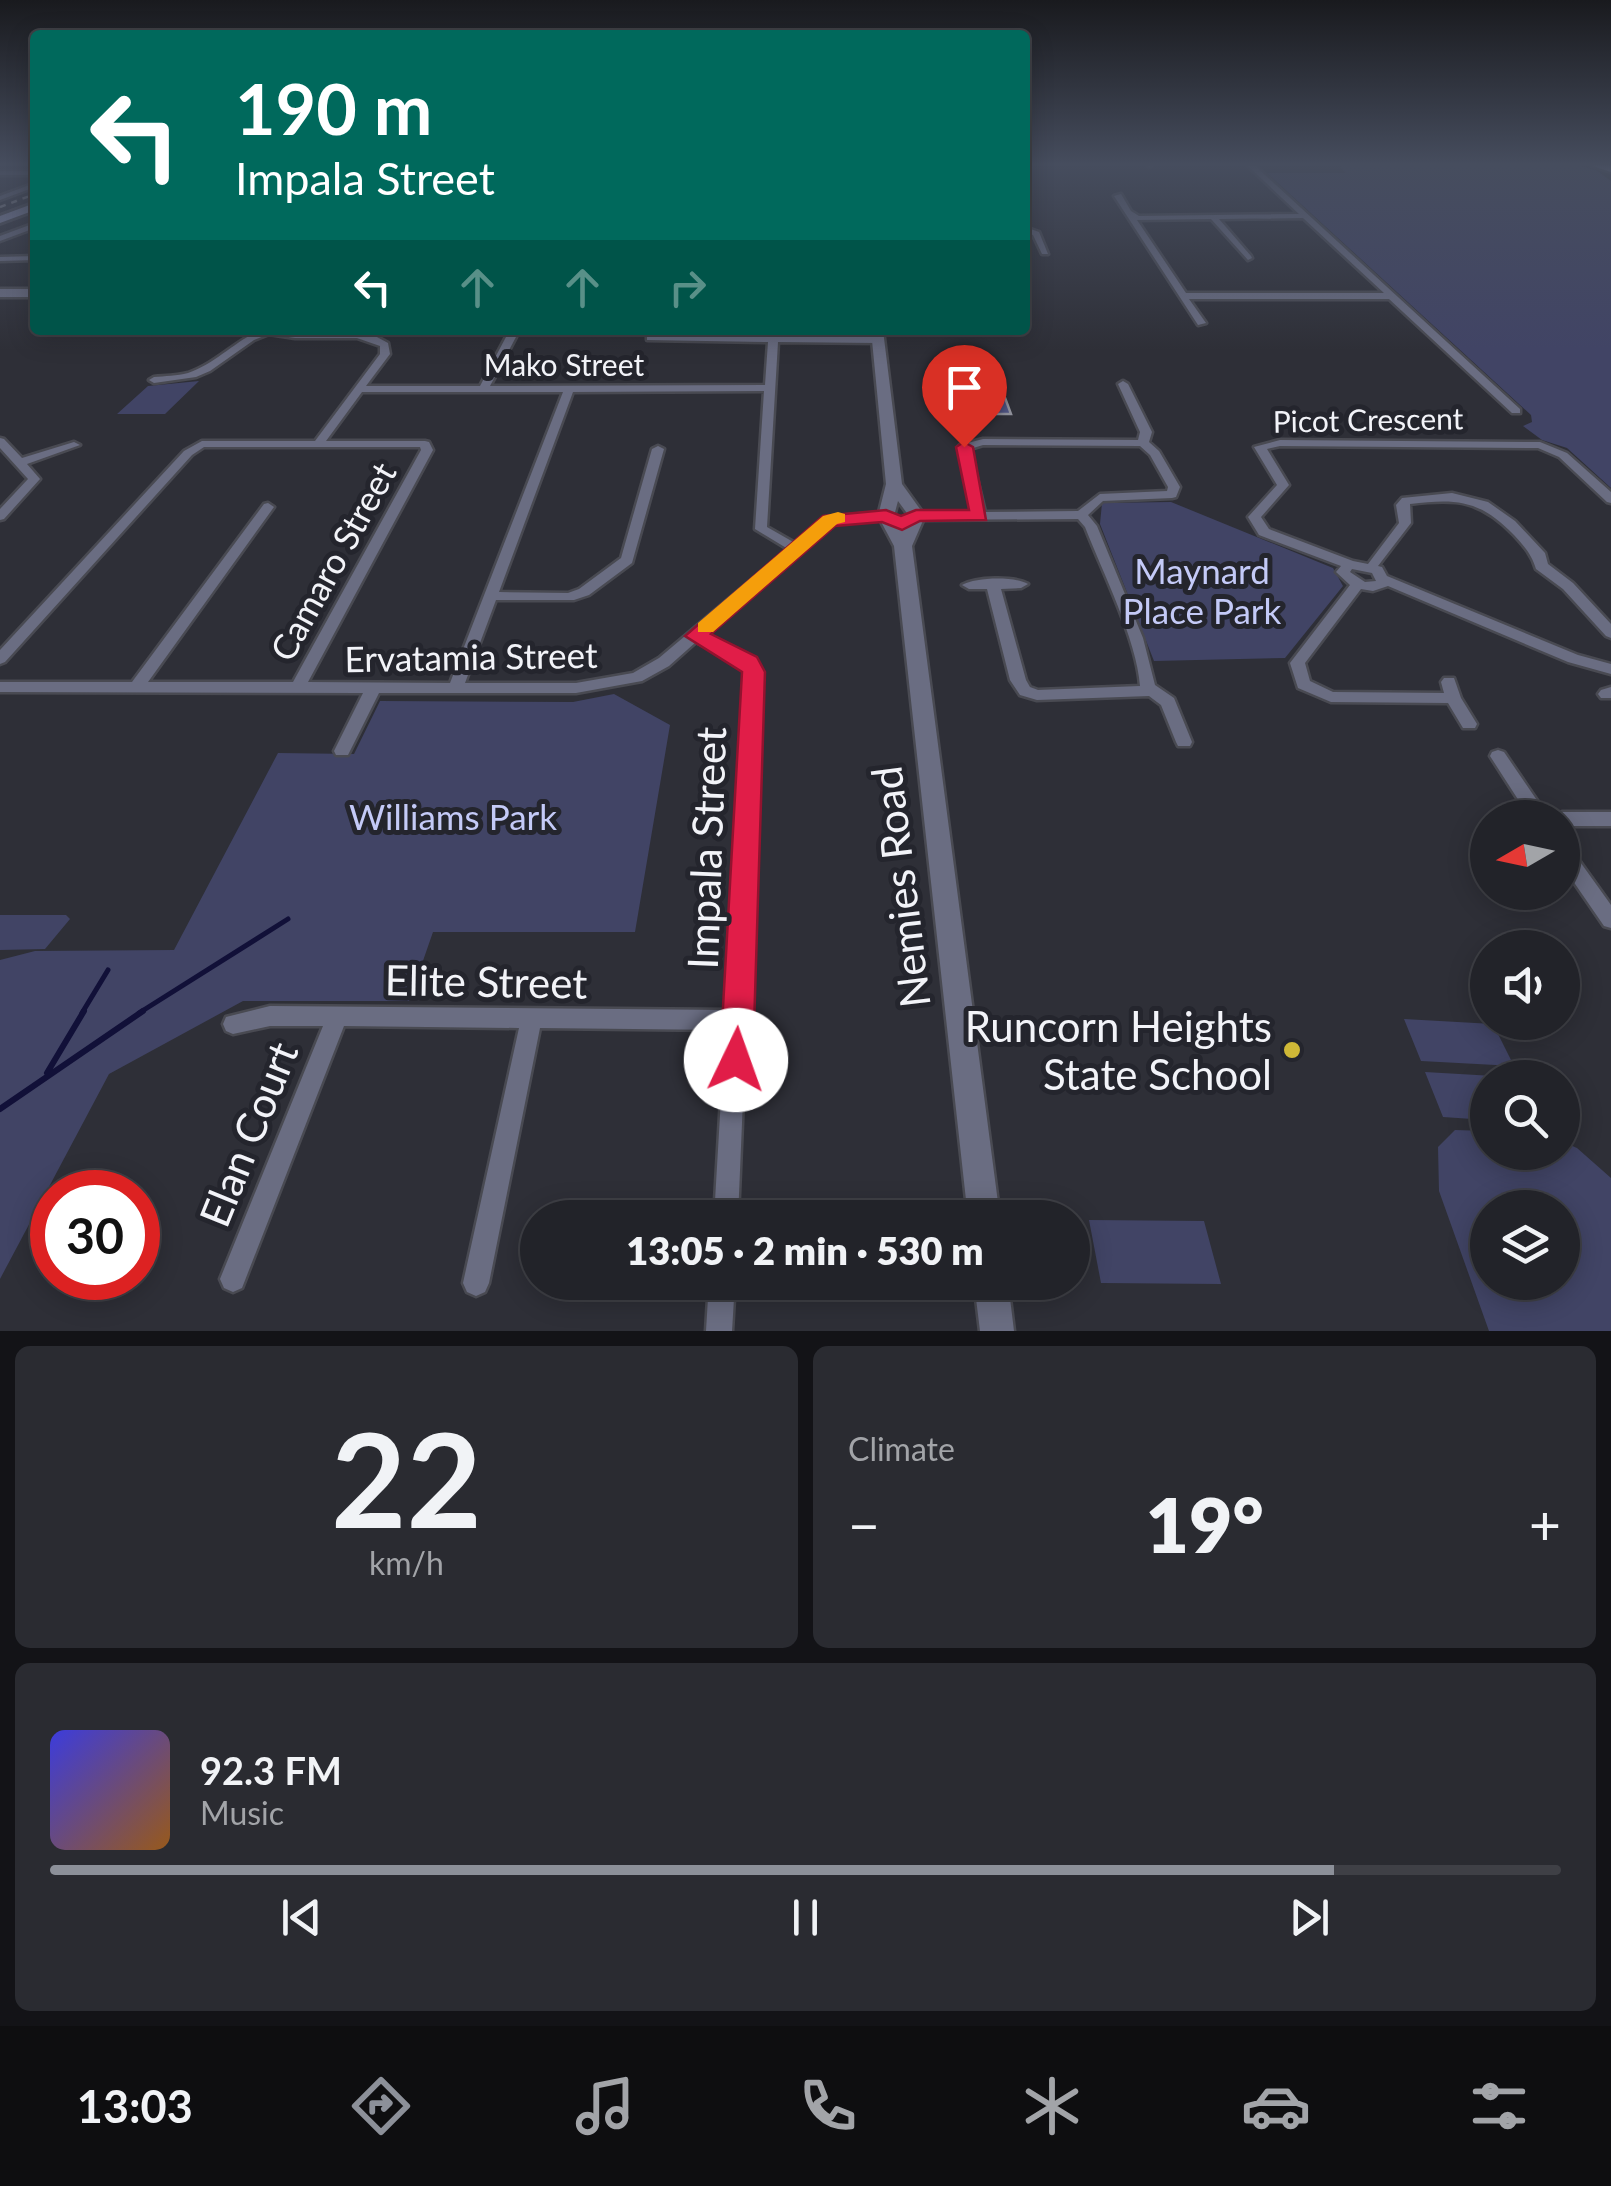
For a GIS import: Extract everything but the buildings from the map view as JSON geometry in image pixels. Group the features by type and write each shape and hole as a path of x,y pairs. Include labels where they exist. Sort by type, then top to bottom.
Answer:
{"street":[{"path":"1134,226 1201,323"},
{"path":"1221,226 1248,258"},
{"path":"1318,226 1516,412"},
{"path":"0,239 30,227"},
{"path":"1030,231 1036,234 1045,252"},
{"path":"0,258 30,258"},
{"path":"0,293 30,293"},
{"path":"1185,296 1392,296"},
{"path":"154,380 209,374 243,342 258,335"},
{"path":"312,335 379,341 385,345 385,354 320,442"},
{"path":"650,338 877,335"},
{"name":"Nemies Road","path":"877,335 894,484 911,523 982,1200"},
{"path":"483,389 511,337"},
{"path":"773,339 761,529 796,550"},
{"path":"1122,384 1146,432 1142,442"},
{"name":"Mako Street","path":"359,389 769,388"},
{"path":"455,689 569,389"},
{"path":"0,441 34,479 0,516"},
{"name":"Camaro Street","path":"0,659 188,453 218,441 425,444 427,450 296,688"},
{"path":"888,516 911,523 980,516 1081,515 1100,498 1172,494 1174,487 1155,453 1142,442 983,442 964,447 980,516"},
{"name":"Picot Crescent","path":"1350,575 1264,532 1256,524 1254,517 1283,485 1260,447 1280,443 1540,445 1563,454 1611,499"},
{"path":"21,462 74,445"},
{"path":"492,596 569,596 584,592 628,560 658,448"},
{"name":"Nemies Road","path":"894,484 888,516 911,523"},
{"path":"1380,575 1406,524 1406,501 1483,502 1497,508 1540,556 1541,566 1568,586 1611,633"},
{"path":"136,688 268,507"},
{"path":"1081,515 1091,526 1149,688 1168,702 1184,742"},
{"name":"Ervatamia Street","path":"0,688 455,689 608,684 664,662 830,520 888,516"},
{"path":"1350,575 1380,575 1573,659 1607,667 1611,642"},
{"path":"1350,575 1380,575"},
{"path":"1350,575 1297,662 1303,684 1331,697 1451,690 1470,724"},
{"path":"993,584 1018,680 1025,691 1037,695 1136,694 1149,688"},
{"path":"969,585 1021,584"},
{"name":"Impala Street","path":"696,636 749,662 754,672 727,1200"},
{"path":"342,751 374,688"},
{"path":"1498,756 1528,800"},
{"path":"1580,819 1611,819"},
{"path":"1580,876 1611,920"},
{"name":"Elite Street","path":"233,1024 270,1016 739,1020"},
{"name":"Elan Court","path":"233,1279 337,1018"},
{"path":"476,1283 531,1020"},
{"path":"719,1331 721,1300"},
{"path":"994,1300 997,1331"}],"green space":[{"path":"1325,226 1611,226 1611,488 1567,448 1542,440 1523,426 1532,422 1531,415"},
{"path":"199,381 165,414 117,414 148,386"},
{"name":"Maynard Place Park","path":"1171,502 1333,568 1343,586 1285,658 1154,661 1100,524 1102,503"},
{"name":"Williams Park","path":"614,694 670,725 635,932 433,932 409,1001 243,1001 109,1074 58,1170 30,1170 30,1223 0,1279 0,960 35,951 174,950 278,753 354,754 380,701 573,702"},
{"path":"0,915 66,915 70,919 45,949 0,950"},
{"path":"1404,1019 1470,1023 1470,1040 1501,1040 1511,1060 1470,1060 1470,1064 1421,1061"},
{"path":"1425,1072 1470,1075 1470,1119 1443,1117"},
{"path":"1455,1130 1470,1130 1470,1170 1580,1170 1580,1151 1611,1178 1611,1331 1489,1331 1478,1300 1580,1300 1580,1190 1470,1190 1470,1278 1439,1191 1438,1147"},
{"path":"1090,1220 1204,1221 1221,1284 1101,1283"}],"waterway":[{"path":"139,1013 288,919"},
{"path":"82,1013 108,970"},
{"path":"47,1073 84,1011"},
{"path":"0,1109 143,1011"}],"slow traffic":[{"path":"705,628 830,520 838,518"}],"place":[{"name":"Runcorn Heights State School","path":"1292,1050"}],"route":[{"path":"736,1060 754,672 749,662 696,636 830,520 886,516 891,522 902,524 912,522 916,516 980,516 964,447"}]}
